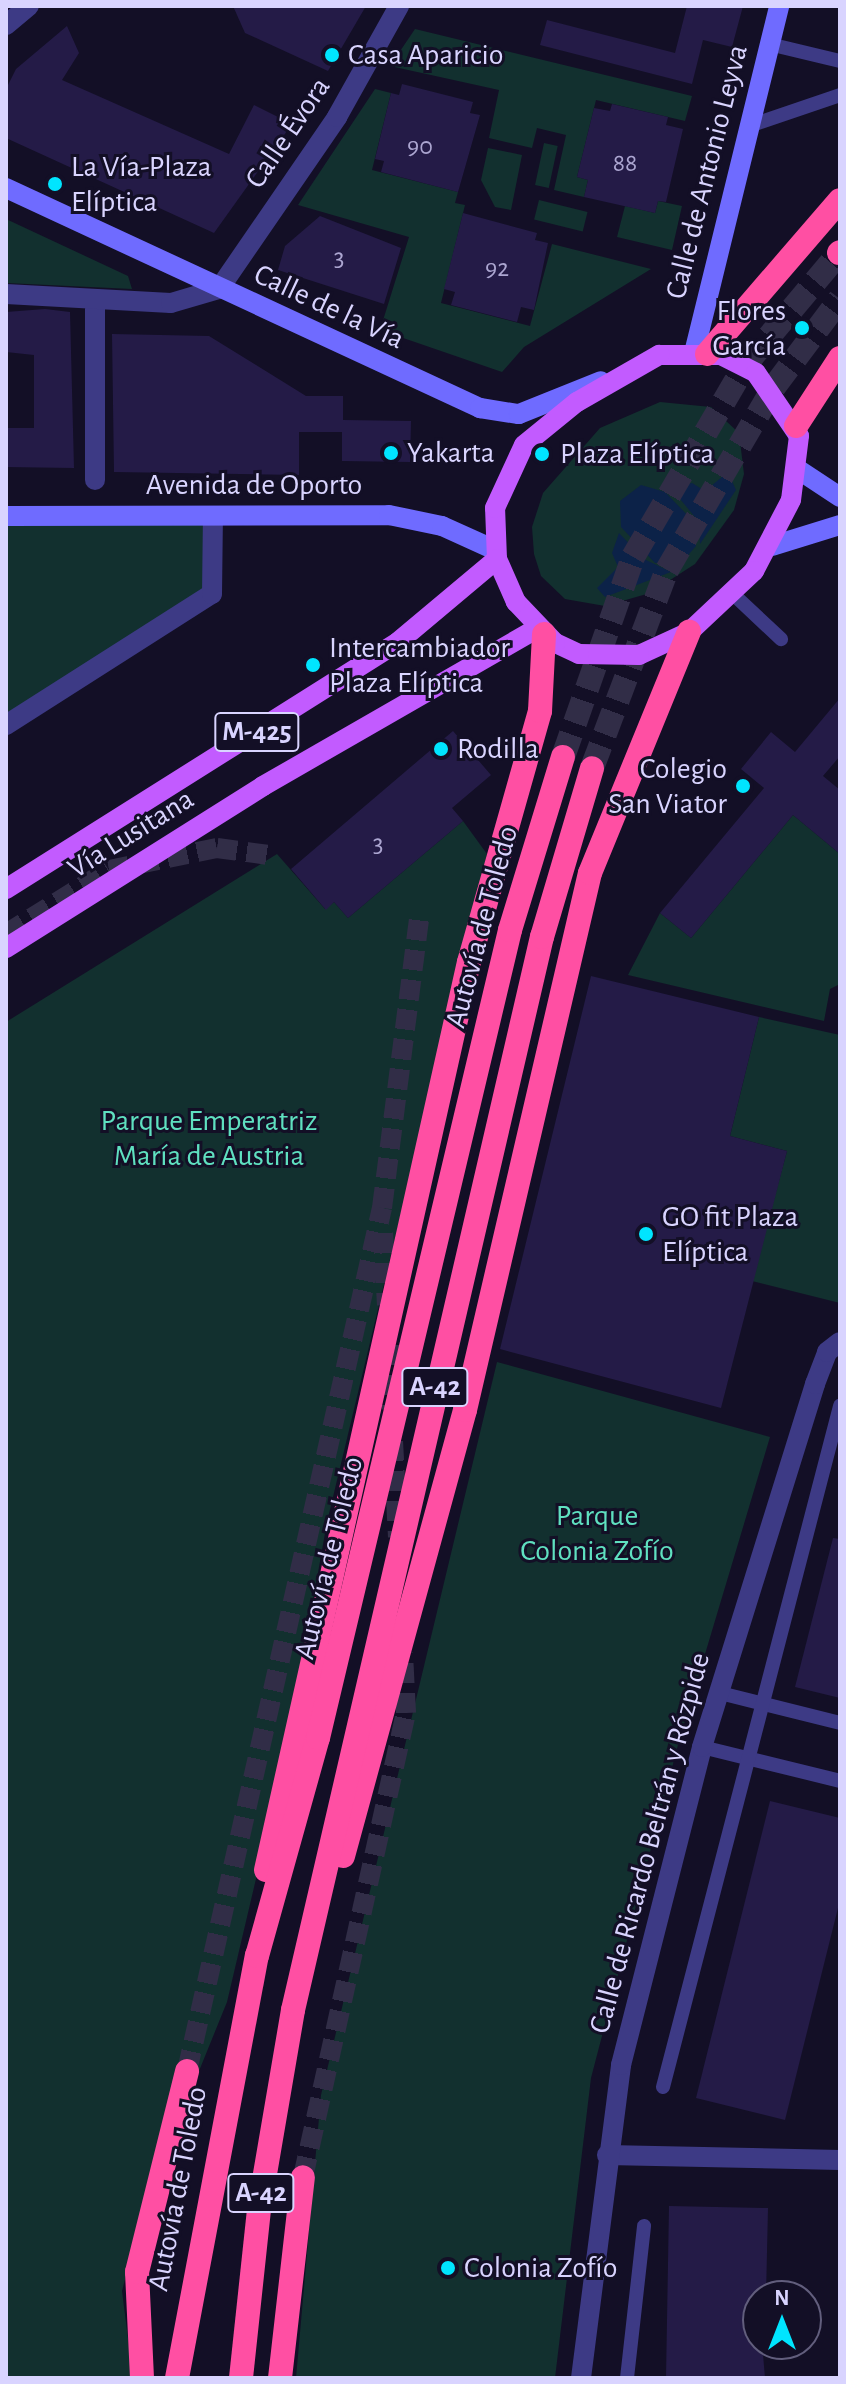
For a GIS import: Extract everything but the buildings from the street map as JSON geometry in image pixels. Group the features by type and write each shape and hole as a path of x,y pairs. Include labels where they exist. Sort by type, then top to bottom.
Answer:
{"highway":[{"path":"700,353 840,200"},
{"path":"796,426 840,358"},
{"path":"257,1956 263,1882 319,1609 469,962 540,711 541,631"},
{"path":"293,2010 321,1938 465,1410 590,873 689,632"},
{"name":"Autovía de Toledo","path":"177,2378 257,1956 322,1723 510,930 563,757"},
{"name":"Autovía de Toledo","path":"241,2378 259,2209 293,2010 542,937 592,768"},
{"path":"142,2378 137,2272 187,2071"},
{"path":"280,2378 303,2177"}],"main road":[{"name":"Calle de Antonio Leyva","path":"700,353 749,126 779,6"},
{"name":"Calle de la Vía","path":"6,188 480,408 519,414 634,367"},
{"path":"700,353 756,373 796,426 799,470 772,546 733,594 689,632 639,655 607,659 579,654 541,631 496,554 495,508 524,445 634,367 659,355 700,353"},
{"path":"799,470 840,497"},
{"name":"Avenida de Oporto","path":"6,516 389,515 442,526 496,554"},
{"path":"772,546 840,525"},
{"name":"Vía Lusitana","path":"6,889 398,642 496,554"},
{"name":"Vía Lusitana","path":"6,948 263,786 541,631"}],"street":[{"path":"6,25 29,6"},
{"name":"Calle Évora","path":"219,289 337,117 399,6"},
{"path":"6,294 171,303 219,289"},
{"path":"95,309 95,480"},
{"path":"6,725 212,594 213,516"},
{"name":"Calle de Ricardo Beltrán y Rózpide","path":"581,2378 607,2155 621,2065 702,1747 815,1384 827,1352 840,1342"},
{"path":"607,2155 840,2160"}],"lane":[{"path":"769,44 840,61"},
{"path":"749,126 840,95"},
{"path":"733,594 781,639"},
{"path":"663,2087 759,1702 840,1406"},
{"path":"720,1693 840,1723"},
{"path":"702,1747 840,1781"},
{"path":"627,2378 644,2226"}],"green space":[{"path":"415,29 692,96 685,121 596,100 577,177 588,180 584,197 554,190 566,135 537,128 532,148 489,138 499,90 390,66"},
{"path":"375,89 391,93 372,170 458,192 455,203 465,205 441,303 530,326 552,244 651,269 524,347 502,372 380,330 409,237 298,205"},
{"path":"544,143 558,146 549,188 535,185"},
{"path":"488,148 522,155 511,210 495,207 481,180"},
{"path":"539,200 588,212 583,232 534,219"},
{"path":"658,201 682,206 672,250 617,237 625,206 655,213"},
{"path":"6,219 128,276 132,289 6,283"},
{"name":"Plaza Elíptica","path":"660,402 711,407 739,433 744,474 734,510 695,564 650,593 605,606 565,599 541,576 534,554 532,527 543,493 600,428"},
{"path":"6,516 213,516 212,594 6,725"},
{"path":"793,815 840,854 840,984 830,989 824,1021 628,975 660,913 691,938"},
{"name":"Parque Emperatriz María de Austria","path":"463,821 487,854 327,1522 287,1747 227,2002 197,2076 180,2070 122,2291 133,2378 6,2378 6,1022 277,854 325,909 334,902 348,918"},
{"path":"759,1017 840,1035 840,1303 752,1281 787,1151 730,1136"},
{"name":"Parque Colonia Zofío","path":"497,1362 770,1437 679,1741 591,2078 555,2378 296,2378 321,2095"}],"water":[{"path":"728,472 736,490 700,544 699,522 671,488 692,483 705,491"},
{"path":"641,485 665,492 695,523 696,546 683,561 655,563 621,527 620,501"},
{"path":"619,533 644,559 671,572 605,597 597,588 618,567 612,553"}],"tunnel":[{"path":"563,757 633,557 746,364 839,253"},
{"path":"592,768 667,570 774,387 840,299"},
{"path":"6,934 109,870 217,848 269,855"},
{"path":"187,2071 382,1208 419,919"},
{"path":"383,1233 387,1305"},
{"path":"389,1345 392,1409"},
{"path":"393,1441 398,1537"},
{"path":"303,2177 406,1713 403,1653"}],"place":[{"name":"Casa Aparicio","path":"332,55"},
{"name":"La Vía-Plaza Elíptica","path":"55,184"},
{"name":"Flores García","path":"802,328"},
{"name":"Yakarta","path":"391,453"},
{"name":"Plaza Elíptica","path":"542,454"},
{"name":"Intercambiador Plaza Elíptica","path":"313,665"},
{"name":"Rodilla","path":"441,749"},
{"name":"Colegio San Viator","path":"743,786"},
{"name":"GO fit Plaza Elíptica","path":"646,1234"},
{"name":"Colonia Zofío","path":"448,2268"}]}
